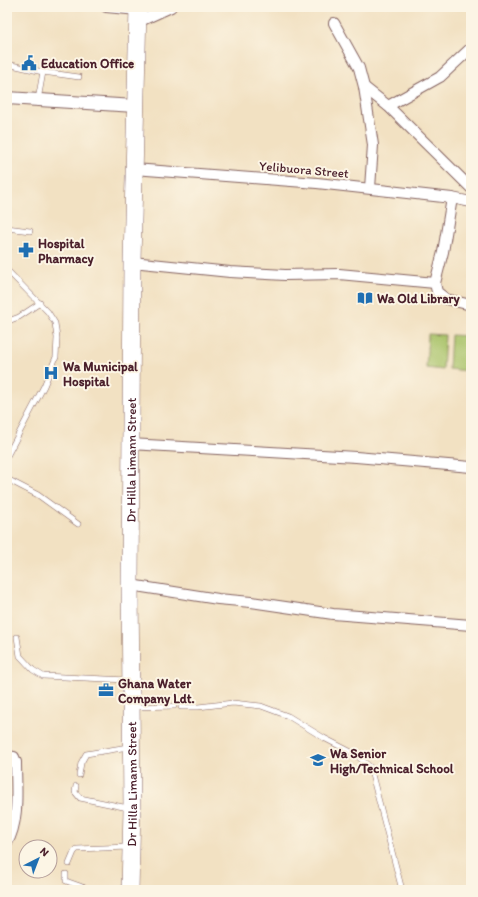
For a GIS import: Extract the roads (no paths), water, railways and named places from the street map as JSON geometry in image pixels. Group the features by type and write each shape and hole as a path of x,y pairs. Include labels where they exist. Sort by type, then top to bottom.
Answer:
{"highway":[{"name":"Dr Hilla Limann Street","path":"130,890 132,808 130,444 132,262 138,13"}],"street":[{"path":"106,7 138,13 171,7"},
{"path":"334,23 359,68 364,87 373,145 370,188"},
{"path":"388,106 440,77 471,48"},
{"path":"364,87 388,106 471,188"},
{"path":"7,98 135,106"},
{"name":"Yelibuora Street","path":"134,169 370,188 452,198 471,202"},
{"path":"452,198 443,252 435,283 437,292 446,299 471,305"},
{"path":"132,262 230,272 285,275 340,274 435,283"},
{"path":"130,444 356,457 471,467"},
{"path":"130,585 218,599 252,602 333,614 471,625"},
{"path":"7,756 14,757 16,762 11,820 13,834 7,843"}],"lane":[{"path":"7,64 43,72 79,77"},
{"path":"38,100 43,72"},
{"path":"7,228 30,231"},
{"path":"7,271 48,312 55,324 57,338 56,357 44,386 7,456"},
{"path":"7,319 11,320 19,317 40,303"},
{"path":"7,479 38,495 78,524"},
{"path":"17,637 20,656 33,670 43,676 131,681"},
{"path":"181,707 198,707 232,703 261,706 288,716 324,738 355,754 370,767 402,890"},
{"path":"131,707 174,706"},
{"path":"79,775 82,759 86,754 131,747"},
{"path":"76,786 75,792 80,798 132,808"},
{"path":"69,864 74,852 77,849 130,848"},
{"path":"66,874 66,881 91,890"}],"place":[{"name":"Education Office","path":"29,63"},
{"name":"Hospital Pharmacy","path":"26,250"},
{"name":"Wa Old Library","path":"365,298"},
{"name":"Wa Municipal Hospital","path":"51,373"},
{"name":"Ghana Water Company Ldt.","path":"106,690"},
{"name":"Wa Senior High/Technical School","path":"318,760"}]}
